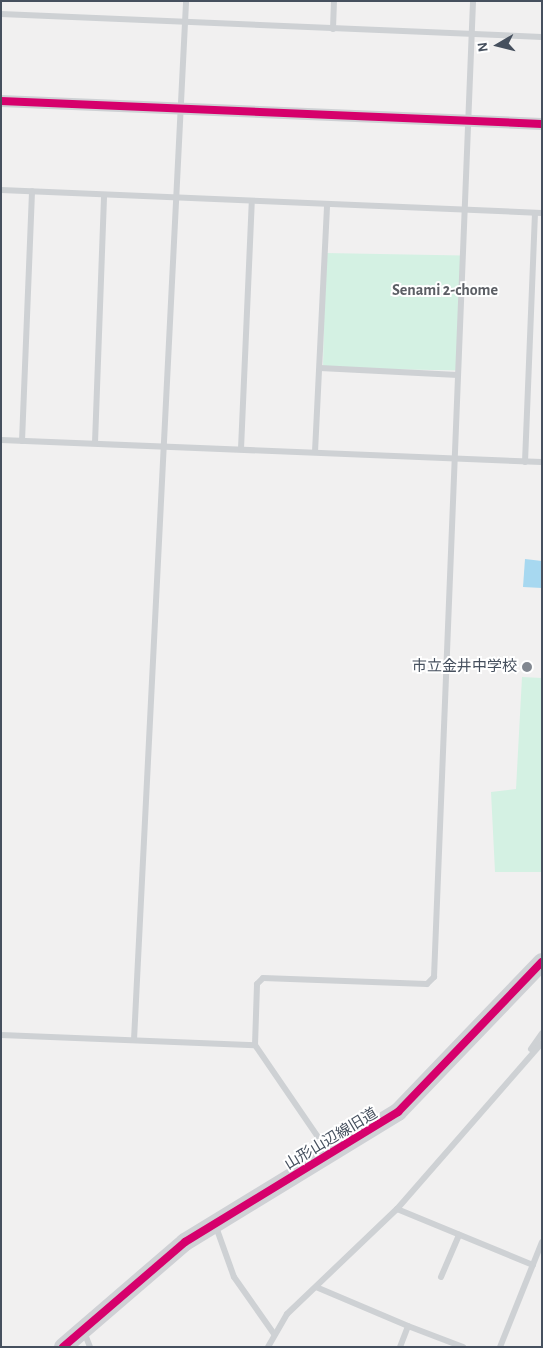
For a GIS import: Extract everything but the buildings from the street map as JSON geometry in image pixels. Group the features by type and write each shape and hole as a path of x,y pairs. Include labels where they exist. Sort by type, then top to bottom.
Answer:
{"street":[{"path":"1,101 542,124"},
{"name":"山形山辺線旧道","path":"62,1347 150,1268 215,1222 332,1156 415,1098 542,962"}],"lane":[{"path":"134,1040 166,446 186,1"},
{"path":"332,29 334,1"},
{"path":"332,1156 255,1045 256,984 263,978 427,984 434,977 473,1"},
{"path":"1,14 542,37"},
{"path":"1,190 538,213 525,462"},
{"path":"22,441 32,191"},
{"path":"95,443 104,195"},
{"path":"241,449 252,202"},
{"path":"315,452 326,204"},
{"path":"320,368 458,375"},
{"path":"1,440 542,462"},
{"path":"522,1063 542,1033"},
{"path":"1,1035 255,1045"},
{"path":"268,1347 286,1314 397,1209 522,1063 542,1043"},
{"path":"397,1209 533,1266"},
{"path":"215,1222 234,1276 274,1334"},
{"path":"441,1277 459,1235"},
{"path":"500,1347 542,1242"},
{"path":"316,1287 463,1347"},
{"path":"400,1347 408,1326"},
{"path":"83,1329 90,1347"}],"green space":[{"path":"325,253 463,255 461,370 323,368"},
{"path":"522,677 542,678 542,872 495,872 491,792 516,789"}],"water":[{"path":"525,559 542,561 542,588 523,587"}],"cycle path":[{"path":"1,101 542,124"},
{"path":"63,1347 185,1242 398,1112 542,962"}],"place":[{"name":"市立金井中学校","path":"527,667"}],"district":[{"name":"Senami 2-chome","path":"445,290"}]}
